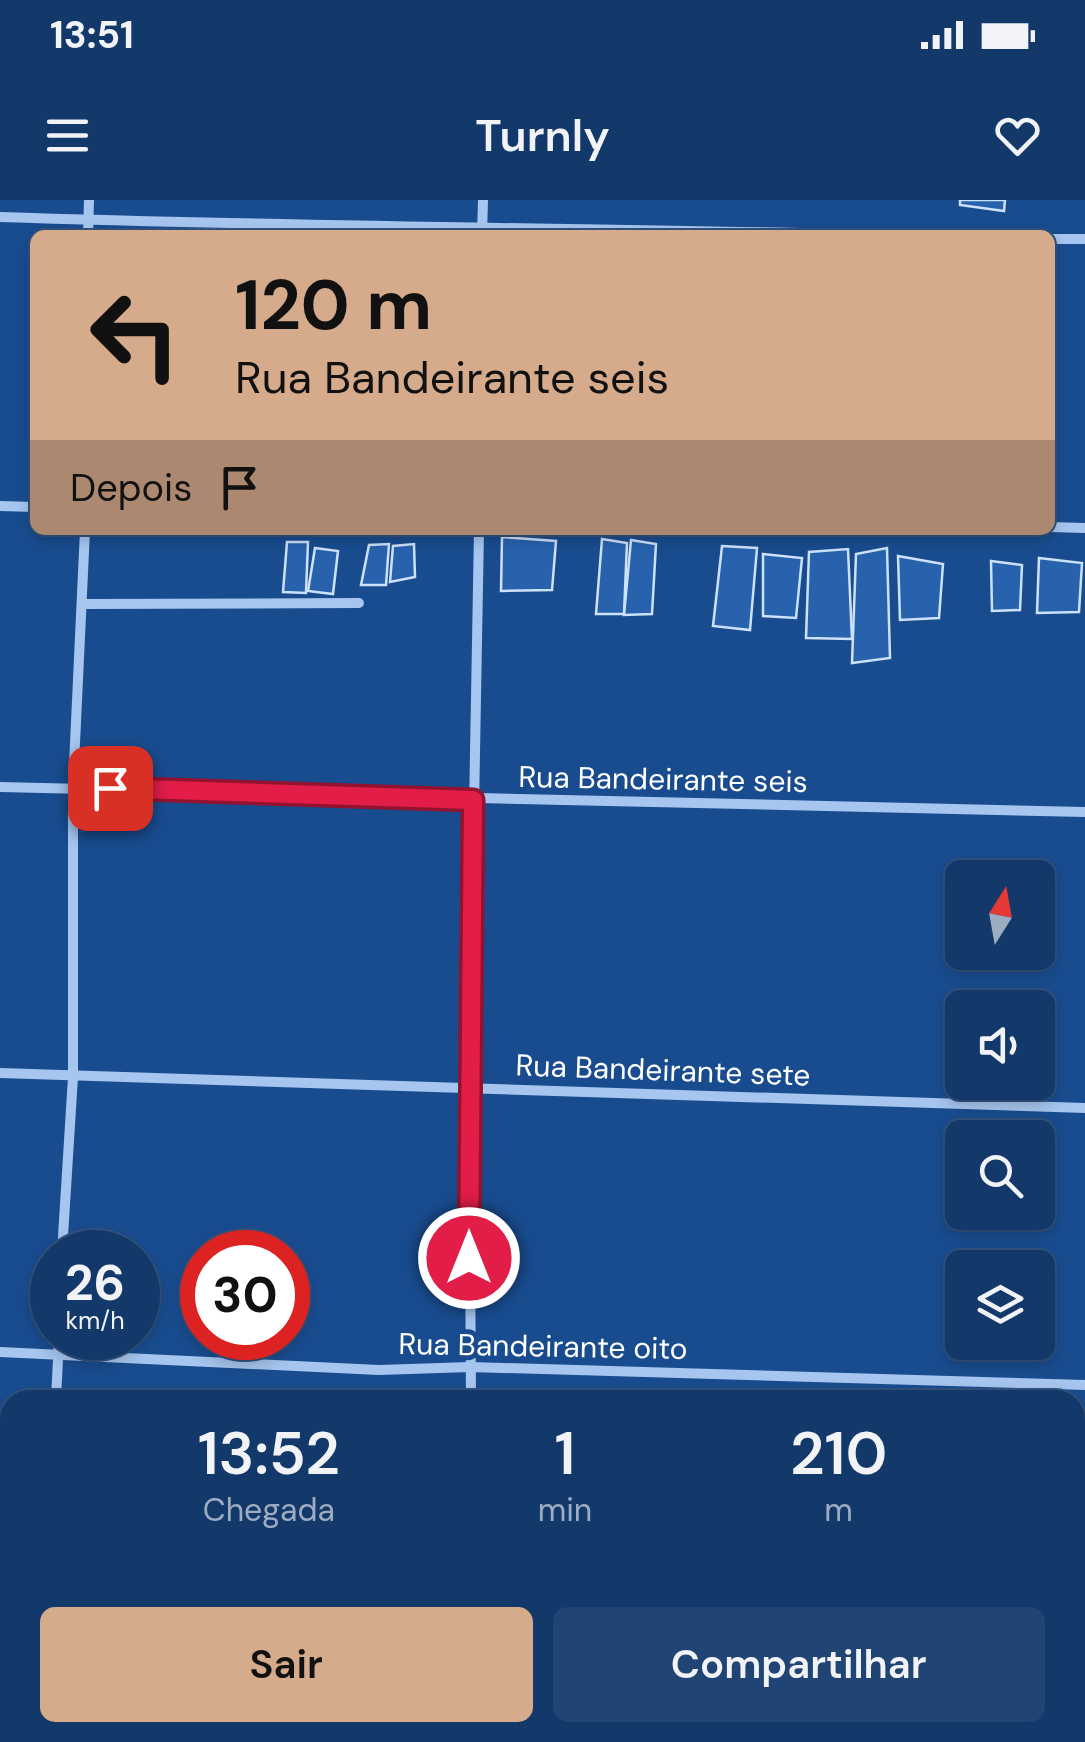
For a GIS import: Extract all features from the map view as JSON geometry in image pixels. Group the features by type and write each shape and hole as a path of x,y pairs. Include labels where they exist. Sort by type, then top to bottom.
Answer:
{"street":[{"path":"88,230 89,200"},
{"path":"0,217 296,228 482,230 482,200"},
{"path":"1055,238 1085,240"},
{"path":"0,506 30,507"},
{"path":"1055,527 1085,528"},
{"path":"63,1230 73,1077 73,786 85,604 85,535"},
{"path":"471,1390 470,1087 479,535"},
{"path":"85,604 359,602"},
{"name":"Rua Bandeirante seis","path":"0,788 73,786 473,800 1085,812"},
{"name":"Rua Bandeirante sete","path":"0,1073 1085,1108"},
{"name":"Rua Bandeirante oito","path":"0,1352 30,1353"},
{"name":"Rua Bandeirante oito","path":"160,1358 379,1370 470,1367 1085,1385"},
{"path":"56,1390 58,1360"}],"building":[{"path":"960,200 1005,200 1004,211 960,205"},
{"path":"502,537 556,541 552,590 501,591"},
{"path":"602,539 627,543 624,614 596,614"},
{"path":"631,540 656,544 652,614 624,615"},
{"path":"287,542 308,542 306,593 283,592"},
{"path":"389,544 386,585 361,585 369,545"},
{"path":"414,544 415,577 390,582 393,546"},
{"path":"722,546 757,548 750,630 713,626"},
{"path":"315,548 338,551 333,594 308,591"},
{"path":"887,548 890,658 852,663 856,554"},
{"path":"848,549 852,639 806,638 809,552"},
{"path":"763,554 802,558 796,618 763,616"},
{"path":"898,556 943,564 939,618 900,620"},
{"path":"1039,558 1082,563 1079,612 1037,613"},
{"path":"991,561 1022,565 1020,610 992,611"}],"route":[{"path":"110,788 473,800 469,1258"}]}
